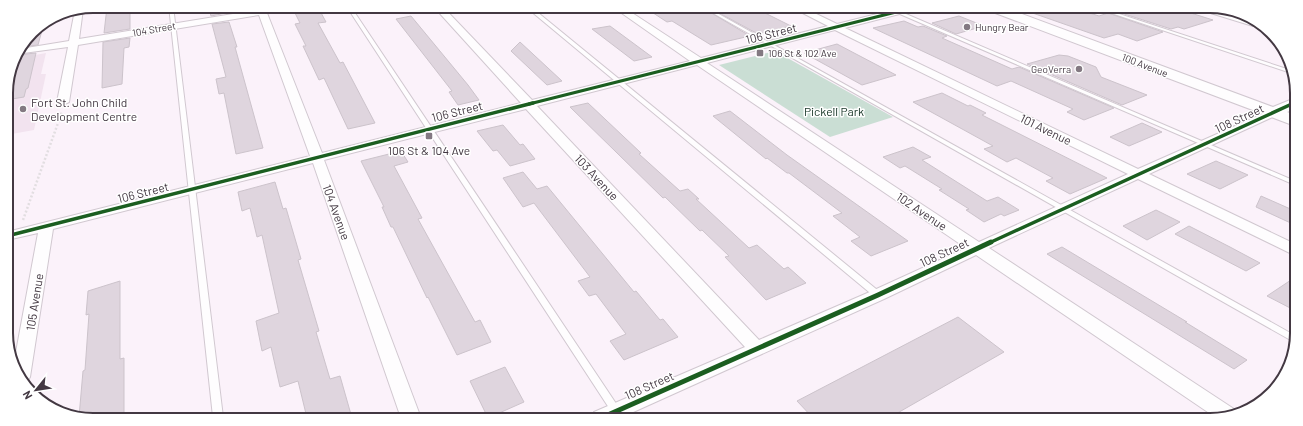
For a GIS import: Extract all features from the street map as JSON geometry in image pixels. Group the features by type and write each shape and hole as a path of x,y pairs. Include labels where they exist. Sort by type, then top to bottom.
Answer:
{"main road":[{"name":"100 Avenue","path":"1007,13 1290,119"},
{"name":"108 Street","path":"1273,113 1290,105"}],"street":[{"name":"104 Street","path":"25,51 174,26 241,13"},
{"name":"104 Avenue","path":"263,13 317,157 409,413"},
{"name":"103 Avenue","path":"444,13 756,348"},
{"name":"102 Avenue","path":"626,13 1223,412"},
{"name":"101 Avenue","path":"807,13 1290,248"},
{"name":"106 Street","path":"13,235 430,128 770,44 883,13"},
{"path":"63,102 78,15"},
{"path":"1228,15 1243,20"},
{"name":"108 Street","path":"616,412 1273,113"},
{"name":"105 Avenue","path":"22,370 46,226"}],"lane":[{"path":"172,13 218,413"},
{"path":"353,13 616,412"},
{"path":"535,13 878,294"},
{"path":"715,13 1290,337"},
{"path":"900,13 1290,181"},
{"path":"1113,13 1287,71"}],"path":[{"path":"13,233 43,168 61,118 63,102"}],"shaded area":[{"name":"Fort St. John Child Development Centre","path":"46,53 41,74 46,74 34,130 13,134 13,88 17,67 21,57"}],"green space":[{"name":"Pickell Park","path":"775,51 893,117 830,137 719,65"}],"building":[{"path":"106,13 130,13 130,29 104,33"},
{"path":"210,13 226,13 211,16"},
{"path":"295,13 321,13 326,22 318,23 340,63 343,62 375,123 348,129 324,78 319,80 303,46 306,46 295,24 300,23"},
{"path":"653,13 711,13 750,36 711,45 672,21 667,22"},
{"path":"719,13 765,13 791,26 758,34"},
{"path":"1033,13 1090,13 1099,16 1108,13 1163,32 1137,41 1118,34 1104,38"},
{"path":"1121,13 1191,13 1213,20 1184,29 1178,27 1171,29"},
{"path":"411,16 479,100 458,105 449,92 452,91 396,19"},
{"path":"959,16 984,26 956,34 932,23"},
{"path":"904,21 918,27 923,26 947,36 942,38 1012,69 1019,67 1114,108 1084,120 1067,112 1073,109 1011,81 997,86 873,28"},
{"path":"229,22 237,47 235,47 263,148 236,154 224,93 219,94 216,79 226,77 212,24"},
{"path":"610,26 652,57 634,61 592,29"},
{"path":"42,32 38,45 28,46 36,36"},
{"path":"130,38 129,47 124,48 122,84 102,88 103,42"},
{"path":"520,42 562,81 547,85 511,51"},
{"path":"837,44 896,75 862,85 804,53"},
{"path":"36,53 28,88 26,89 24,97 13,99 13,88 17,67 23,54"},
{"path":"1059,55 1068,56 1096,67 1101,77 1147,95 1122,105 1027,64"},
{"path":"942,93 986,113 982,115 1107,178 1070,194 1046,181 1053,178 1016,158 1007,162 984,149 993,146 913,102"},
{"path":"588,103 641,153 639,154 680,191 688,189 699,199 696,199 749,248 757,245 784,269 788,267 806,283 766,300 725,257 729,256 702,230 700,231 665,197 663,198 570,107"},
{"path":"730,111 787,155 908,241 871,256 851,241 860,237 833,216 842,213 789,173 767,158 766,159 713,116"},
{"path":"1142,123 1162,132 1129,146 1110,137"},
{"path":"503,125 520,145 523,144 535,159 510,166 497,150 493,151 477,131"},
{"path":"913,147 931,157 922,160 987,201 998,197 1019,210 1004,216 1001,214 984,222 966,210 969,209 939,190 942,189 905,166 900,168 883,157"},
{"path":"401,151 408,162 394,166 422,218 418,219 475,322 480,320 491,342 457,355 428,297 427,298 393,227 391,227 382,207 384,207 361,161"},
{"path":"1216,161 1248,175 1220,189 1187,174"},
{"path":"523,172 537,189 547,186 634,292 636,291 660,320 663,319 678,337 624,360 610,341 626,334 596,294 589,296 578,281 590,277 534,203 523,207 503,178"},
{"path":"275,182 283,209 286,208 301,259 298,260 319,331 316,332 330,379 340,376 351,413 306,413 298,381 280,387 271,347 262,351 256,321 279,313 262,235 257,237 250,208 242,211 238,192"},
{"path":"1261,196 1290,209 1290,223 1256,207"},
{"path":"1156,210 1180,222 1147,240 1123,226"},
{"path":"1189,226 1260,263 1246,271 1175,234"},
{"path":"1062,247 1247,360 1234,369 1047,254"},
{"path":"120,281 120,359 124,358 124,413 79,411 83,371 85,370 89,314 86,315 88,291"},
{"path":"1290,281 1290,308 1267,296"},
{"path":"958,317 1004,352 897,413 808,413 797,401"},
{"path":"505,367 524,402 499,413 486,413 470,381"}],"cycle path":[{"path":"13,234 892,13"},
{"path":"612,413 878,295 1062,208 1290,105"}],"place":[{"name":"Hungry Bear","path":"967,27"},
{"name":"106 St & 102 Ave","path":"760,53"},
{"name":"GeoVerra","path":"1079,69"},
{"name":"Fort St. John Child Development Centre","path":"23,109"},
{"name":"106 St & 104 Ave","path":"429,136"}]}
